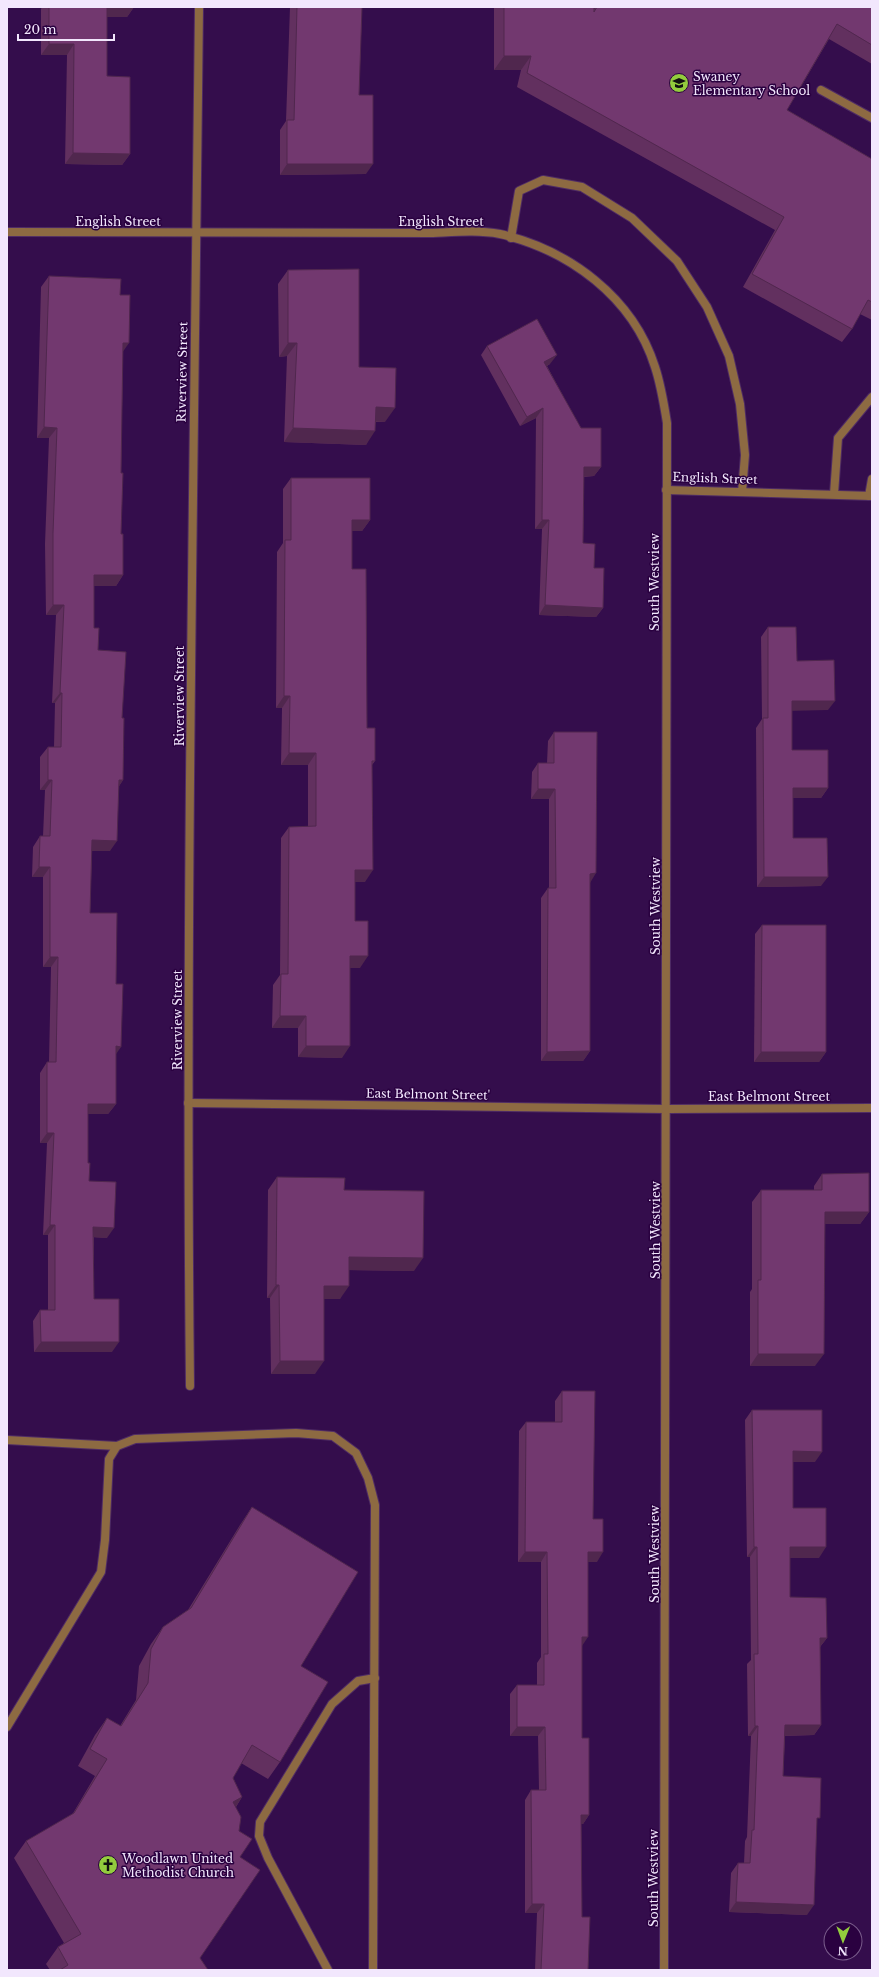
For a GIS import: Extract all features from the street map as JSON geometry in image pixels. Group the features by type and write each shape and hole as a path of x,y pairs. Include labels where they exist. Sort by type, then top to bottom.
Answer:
{"street":[{"name":"Riverview Street","path":"190,1386 188,1102 190,570 199,7"},
{"path":"821,90 872,118"},
{"path":"511,238 519,191 543,180 582,186 632,218 677,261 707,307 729,356 740,404 745,455 742,492"},
{"name":"English Street","path":"7,232 434,233 468,231 499,234 542,247 576,265 597,281 615,299 631,319 644,342 655,365 662,390 667,423 666,490 871,496"},
{"path":"834,494 838,438 872,397"},
{"path":"871,496 872,479"},
{"name":"South Westview","path":"664,1970 667,1109 666,490"},
{"name":"East Belmont Street'","path":"188,1102 667,1109"},
{"name":"East Belmont Street","path":"667,1109 872,1108"},
{"path":"7,1440 116,1446 135,1439 296,1433 333,1436 356,1453 368,1478 375,1505 373,1970"},
{"path":"7,1726 101,1572 105,1540 109,1459 116,1446"},
{"path":"328,1970 321,1953 268,1858 259,1836 260,1822 332,1704 358,1681 375,1678"}],"building":[{"path":"49,7 107,7 107,76 130,77 130,154 73,153 74,44 49,44"},
{"path":"297,7 362,7 359,95 373,95 373,164 287,164 287,120 294,120"},
{"path":"504,7 594,7 594,12 597,7 872,7 872,45 837,24 787,110 872,159 872,302 868,300 852,329 752,274 784,217 527,73 531,56 504,56"},
{"path":"359,269 359,367 396,368 395,408 376,407 375,431 293,428 297,343 288,343 288,270"},
{"path":"49,276 121,279 120,295 130,295 129,343 123,343 121,473 123,473 121,534 123,534 123,575 94,575 94,628 99,628 98,650 126,652 122,718 124,718 123,780 119,780 117,841 92,840 90,913 117,913 116,984 123,984 121,1047 116,1046 116,1104 88,1104 88,1163 90,1163 89,1181 116,1182 114,1228 93,1227 94,1299 119,1299 119,1342 41,1342 40,1310 55,1310 55,1225 50,1225 54,1133 47,1133 47,1062 56,1062 58,957 50,957 50,867 39,867 40,836 50,836 52,780 48,780 48,747 61,747 62,693 60,693 64,605 53,605 53,533 57,428 44,427"},
{"path":"537,319 557,355 544,362 581,428 601,428 601,467 584,467 583,543 595,544 594,568 604,568 603,608 545,605 549,520 542,520 543,408 527,417 487,346"},
{"path":"291,478 370,478 370,520 352,520 352,569 366,569 367,728 375,728 375,761 372,761 373,870 355,870 355,921 368,921 368,956 350,956 350,1046 306,1046 306,1016 280,1016 281,974 288,974 289,827 316,826 316,753 289,753 290,696 284,696 285,540 291,540"},
{"path":"768,627 796,627 797,661 834,660 835,701 792,701 792,750 828,750 828,788 793,788 793,838 827,838 828,877 764,877 763,718 768,718"},
{"path":"554,732 597,732 596,873 590,874 590,1051 547,1052 548,888 556,888 555,789 538,789 538,763 554,763"},
{"path":"762,925 826,925 826,1052 761,1052"},
{"path":"869,1173 869,1212 825,1212 824,1354 758,1354 758,1280 761,1280 761,1190 822,1190 822,1174"},
{"path":"277,1177 345,1178 344,1190 424,1191 423,1258 349,1257 349,1286 324,1286 324,1361 280,1361 279,1285 276,1285"},
{"path":"562,1391 595,1391 593,1519 603,1519 603,1552 588,1552 588,1637 582,1637 582,1738 589,1738 589,1815 581,1815 582,1917 590,1917 588,1970 541,1970 544,1904 532,1904 531,1790 546,1790 545,1727 517,1727 517,1685 544,1685 544,1654 548,1654 547,1552 525,1552 526,1422 562,1422"},
{"path":"752,1410 822,1410 822,1452 793,1451 793,1508 826,1508 826,1547 790,1547 790,1597 826,1598 827,1638 820,1638 821,1725 785,1725 783,1776 821,1778 820,1818 817,1818 814,1905 736,1902 738,1863 750,1863 752,1830 754,1830 758,1726 755,1726 754,1654 758,1654 757,1547 754,1547"},
{"path":"252,1507 358,1572 301,1666 328,1682 280,1762 252,1745 233,1778 242,1797 233,1802 241,1817 239,1831 252,1839 240,1857 260,1870 200,1958 208,1970 60,1970 68,1965 58,1947 81,1934 26,1841 74,1813 107,1759 90,1749 107,1718 121,1726 148,1683 151,1649 163,1627 191,1608"}],"place":[{"name":"Swaney Elementary School","path":"679,83"},
{"name":"Woodlawn United Methodist Church","path":"108,1865"}]}
